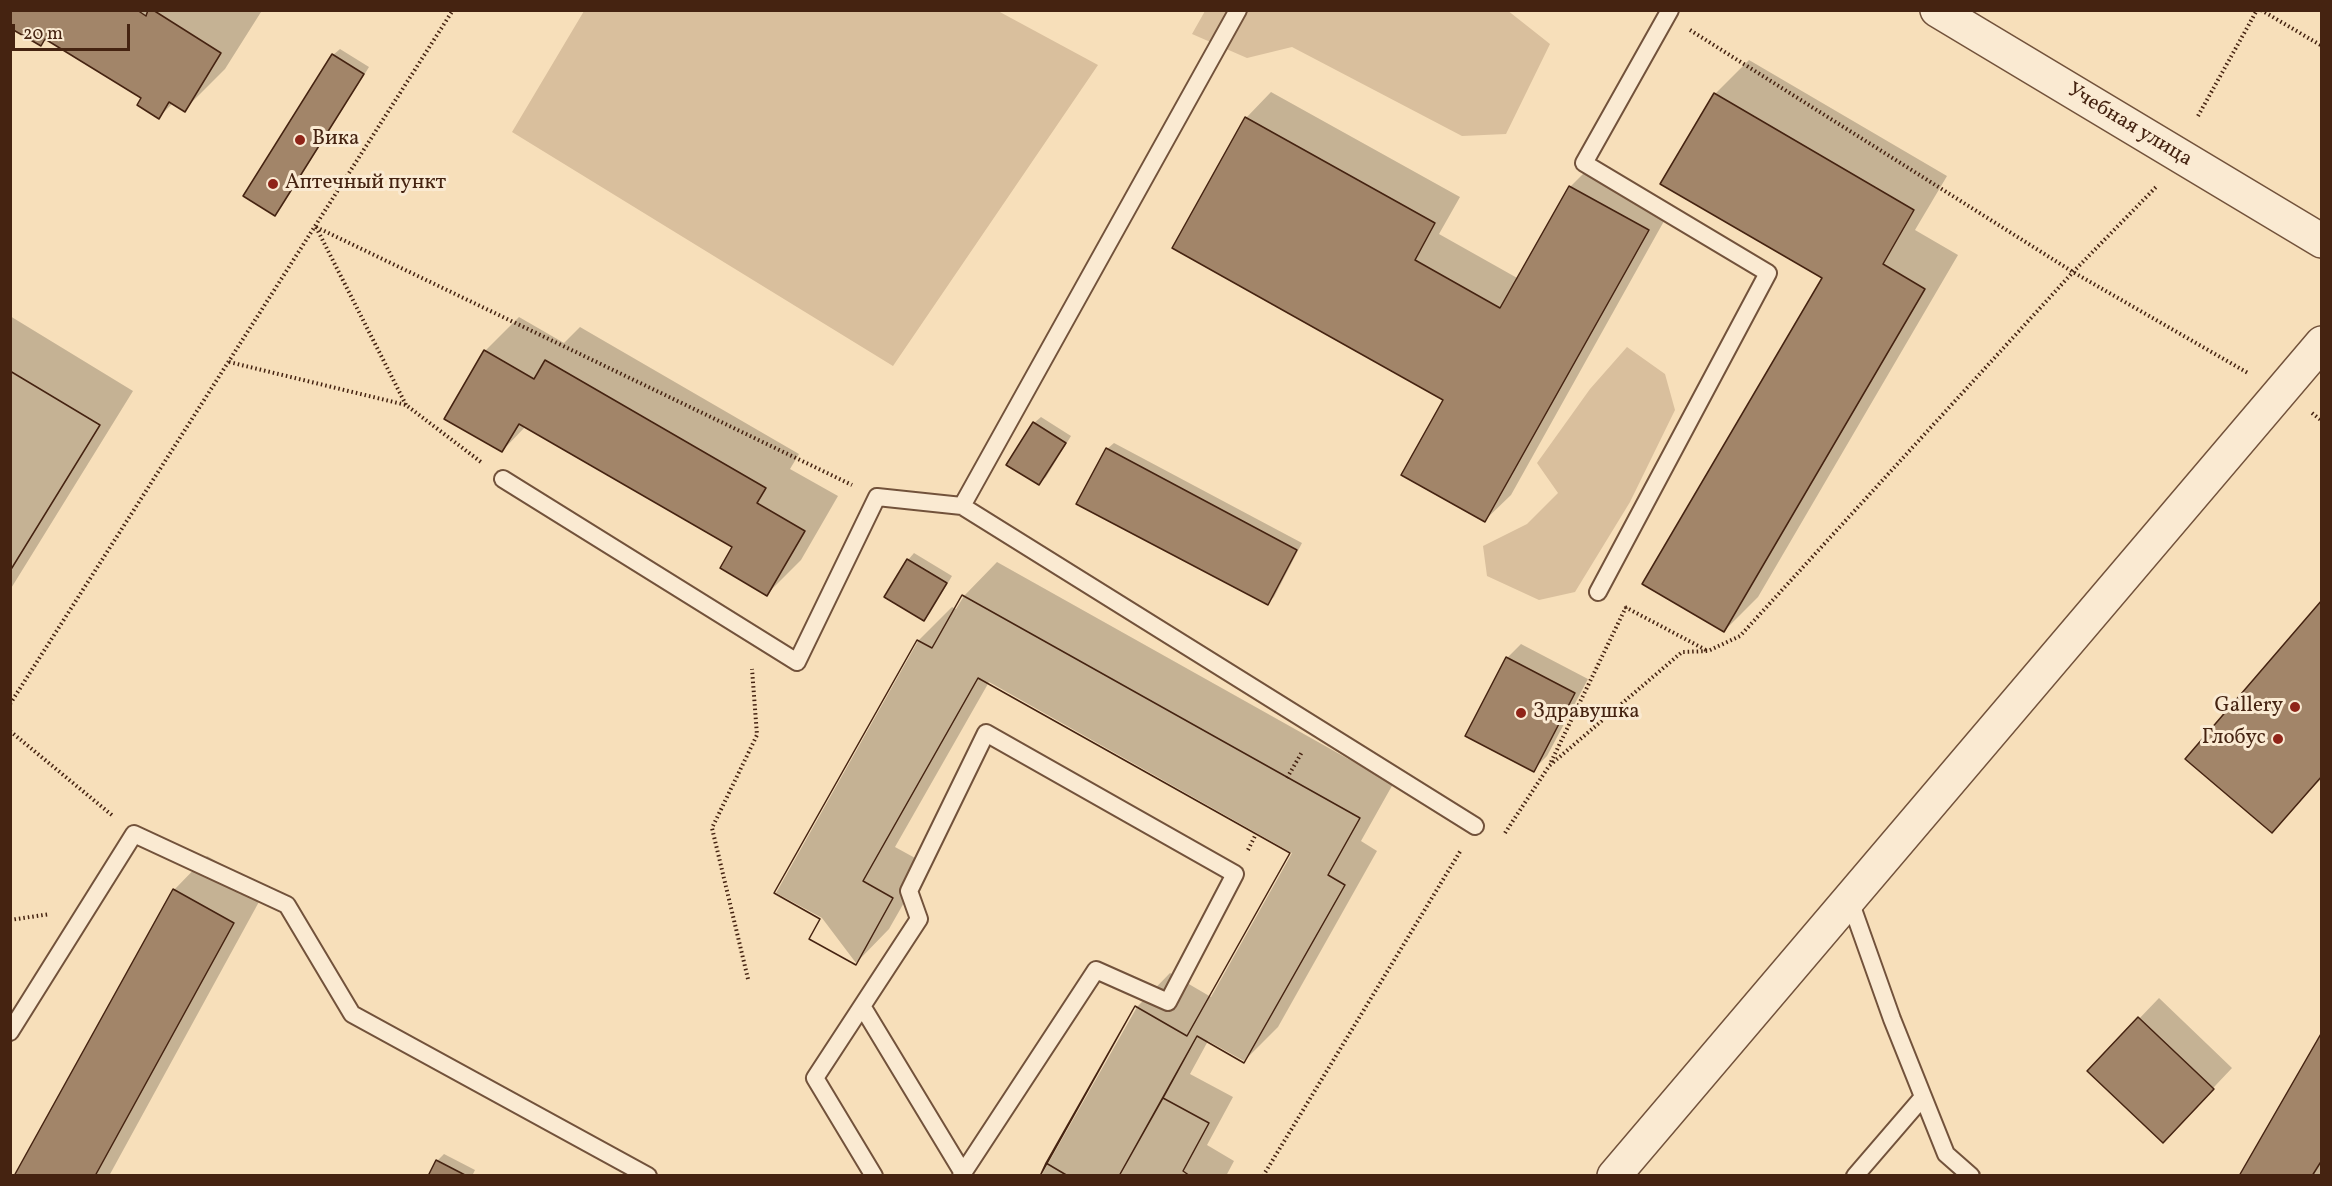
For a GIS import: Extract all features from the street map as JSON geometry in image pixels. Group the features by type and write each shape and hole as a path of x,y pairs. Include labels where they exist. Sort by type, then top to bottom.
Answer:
{"street":[{"name":"Учебная улица","path":"1937,10 2322,241"},
{"path":"1614,1176 2322,343"}],"lane":[{"path":"962,506 1238,10"},
{"path":"1598,592 1768,273 1584,163 1668,13"},
{"path":"503,479 797,662 877,497 962,506 1475,826"},
{"path":"862,1006 962,1174 1096,970 1168,1002 1235,874 986,733 909,891 919,920 862,1006 815,1078 874,1176"},
{"path":"10,1032 134,834 287,905 352,1014 648,1176"},
{"path":"1849,898 1892,1019 1946,1154 1971,1176"},
{"path":"1855,1176 1923,1097"}],"path":[{"path":"10,704 453,10"},
{"path":"2198,116 2259,10 2322,46"},
{"path":"1668,13 2073,272 2252,375"},
{"path":"1549,766 1682,652 1708,651 1740,636 2073,272 2157,186"},
{"path":"315,226 406,405"},
{"path":"315,226 877,497"},
{"path":"229,362 406,405 503,479"},
{"path":"2308,411 2322,421"},
{"path":"1598,592 1708,651"},
{"path":"1263,1176 1475,826 1504,833 1549,766 1626,608"},
{"path":"748,979 712,828 757,735 749,632"},
{"path":"10,731 134,834"}],"shaded area":[{"path":"1507,10 1550,44 1506,134 1462,136 1292,47 1247,58 1192,34 1205,11"},
{"path":"584,11 998,11 1098,65 893,366 512,132"},
{"path":"1627,347 1665,374 1675,410 1630,502 1575,592 1539,600 1487,576 1483,546 1527,524 1558,493 1537,463 1590,389"}],"building":[{"path":"10,10 137,10 146,16 148,10 153,10 221,53 185,112 169,102 159,119 137,105 141,98 45,39 41,46 10,28"},
{"path":"332,54 364,74 275,216 243,196"},
{"path":"1714,93 1914,210 1883,264 1925,289 1724,632 1642,584 1822,278 1660,184"},
{"path":"1245,117 1435,223 1415,260 1500,308 1569,186 1649,230 1485,522 1401,475 1443,400 1172,248"},
{"path":"484,350 534,379 545,360 766,488 757,503 805,531 767,596 720,568 732,547 519,424 502,452 444,419"},
{"path":"10,371 100,425 10,571"},
{"path":"10,371 100,425 10,571"},
{"path":"1033,422 1066,443 1039,485 1006,465"},
{"path":"1106,448 1297,550 1268,605 1076,504"},
{"path":"907,559 947,583 924,621 884,597"},
{"path":"962,595 1360,818 1328,875 1345,885 1244,1063 1197,1036 1163,1098 1209,1123 1183,1171 1190,1176 1040,1176 1135,1006 1187,1036 1290,853 978,678 863,881 893,898 856,965 809,939 820,919 774,893 917,640 932,648"},
{"path":"962,595 1360,818 1328,875 1345,885 1244,1063 1197,1036 1119,1176 1068,1176 1046,1163 1135,1006 1187,1036 1290,853 978,678 863,881 893,898 856,965 809,939 820,919 774,893 917,640 932,648"},
{"path":"2322,600 2322,776 2272,833 2185,759"},
{"name":"Здравушка","path":"1506,657 1575,693 1534,772 1465,736"},
{"path":"173,889 234,923 95,1176 14,1176"},
{"path":"2138,1017 2214,1089 2163,1143 2087,1071"},
{"path":"2322,1032 2322,1160 2312,1176 2239,1176"},
{"path":"1163,1098 1209,1123 1183,1171 1190,1176 1119,1176"},
{"path":"436,1160 467,1176 428,1176"},
{"path":"1046,1163 1068,1176 1040,1176"}],"place":[{"name":"Вика","path":"300,140"},
{"name":"Аптечный пункт","path":"273,184"},
{"name":"Gallery","path":"2295,707"},
{"name":"Здравушка","path":"1521,713"},
{"name":"Глобус","path":"2278,739"}]}
